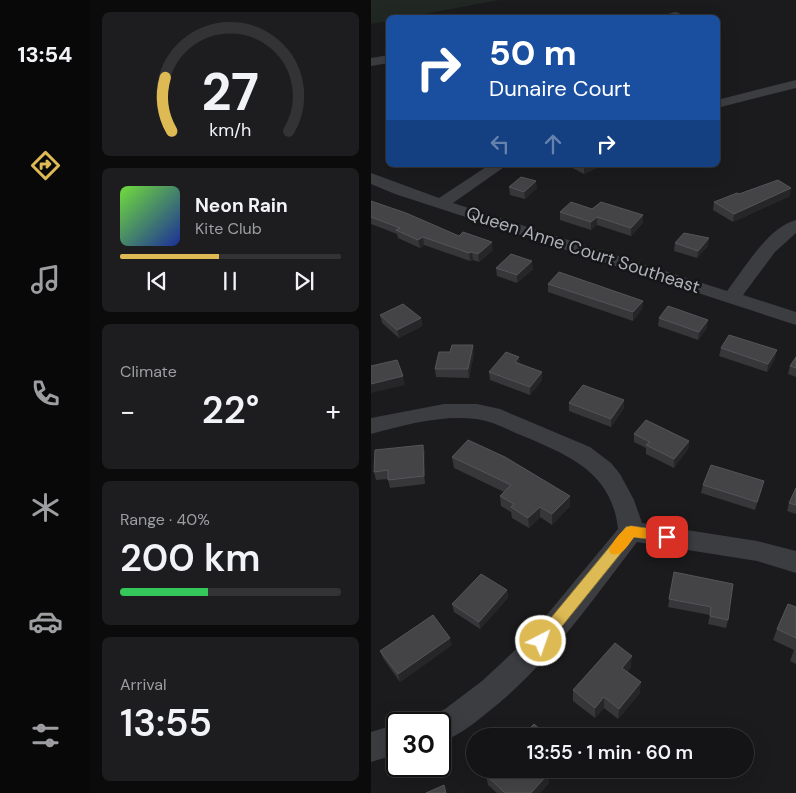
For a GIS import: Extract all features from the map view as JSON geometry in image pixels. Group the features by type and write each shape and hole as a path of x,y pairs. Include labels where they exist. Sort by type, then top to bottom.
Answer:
{"street":[{"path":"371,62 386,60"},
{"path":"720,103 796,84"},
{"path":"441,203 496,167"},
{"name":"Queen Anne Court Southeast","path":"371,178 389,187 796,319"},
{"path":"732,298 771,245 780,235 796,225"},
{"path":"371,426 436,410 471,411 497,416 584,453 603,468 616,487 630,515 631,531 564,615 519,666 479,702 451,722"},
{"path":"631,531 757,551 796,562"},
{"path":"371,747 386,742"}],"shaded area":[{"path":"371,0 500,0 418,15 386,15 386,21 371,24"}],"building":[{"path":"521,177 536,181 524,192 509,187"},
{"path":"778,180 791,188 734,214 714,202 737,193 739,194"},
{"path":"371,201 406,213 459,236 463,232 492,242 478,254 469,253 423,237 418,240 396,230 400,228 371,217"},
{"path":"571,202 592,209 601,202 643,215 631,228 597,217 591,222 560,212"},
{"path":"684,233 709,238 698,251 675,243"},
{"path":"511,254 532,261 517,275 496,268"},
{"path":"559,272 643,301 633,312 548,284"},
{"path":"403,304 421,318 397,330 380,315"},
{"path":"668,306 708,320 699,332 659,318"},
{"path":"729,335 777,350 768,364 721,348"},
{"path":"452,345 473,345 468,369 435,369 439,352 450,352"},
{"path":"506,352 519,357 515,362 542,372 530,387 489,372"},
{"path":"796,357 796,368 790,366"},
{"path":"397,360 403,376 371,384 371,366"},
{"path":"583,385 624,400 611,419 569,403"},
{"path":"646,420 689,441 674,459 646,445 650,442 634,434"},
{"path":"468,440 505,457 570,496 552,514 540,507 528,518 511,507 514,504 500,496 511,485 452,457"},
{"path":"423,445 424,476 388,480 388,470 374,472 375,450"},
{"path":"711,465 764,481 757,502 703,485"},
{"path":"796,488 796,505 789,503"},
{"path":"674,572 733,584 728,620 710,616 711,607 669,599"},
{"path":"481,574 507,590 479,622 452,604"},
{"path":"788,604 796,607 796,638 777,629"},
{"path":"433,615 450,638 398,674 380,651"},
{"path":"615,643 632,656 622,668 641,682 619,709 604,697 595,708 573,690"},
{"path":"534,724 539,728 530,728"},
{"path":"489,778 544,778 531,793 505,793"},
{"path":"444,785 446,793 426,793"}],"slow traffic":[{"path":"616,550 631,531 642,533"}],"route":[{"path":"541,641 631,531 667,537"}]}
